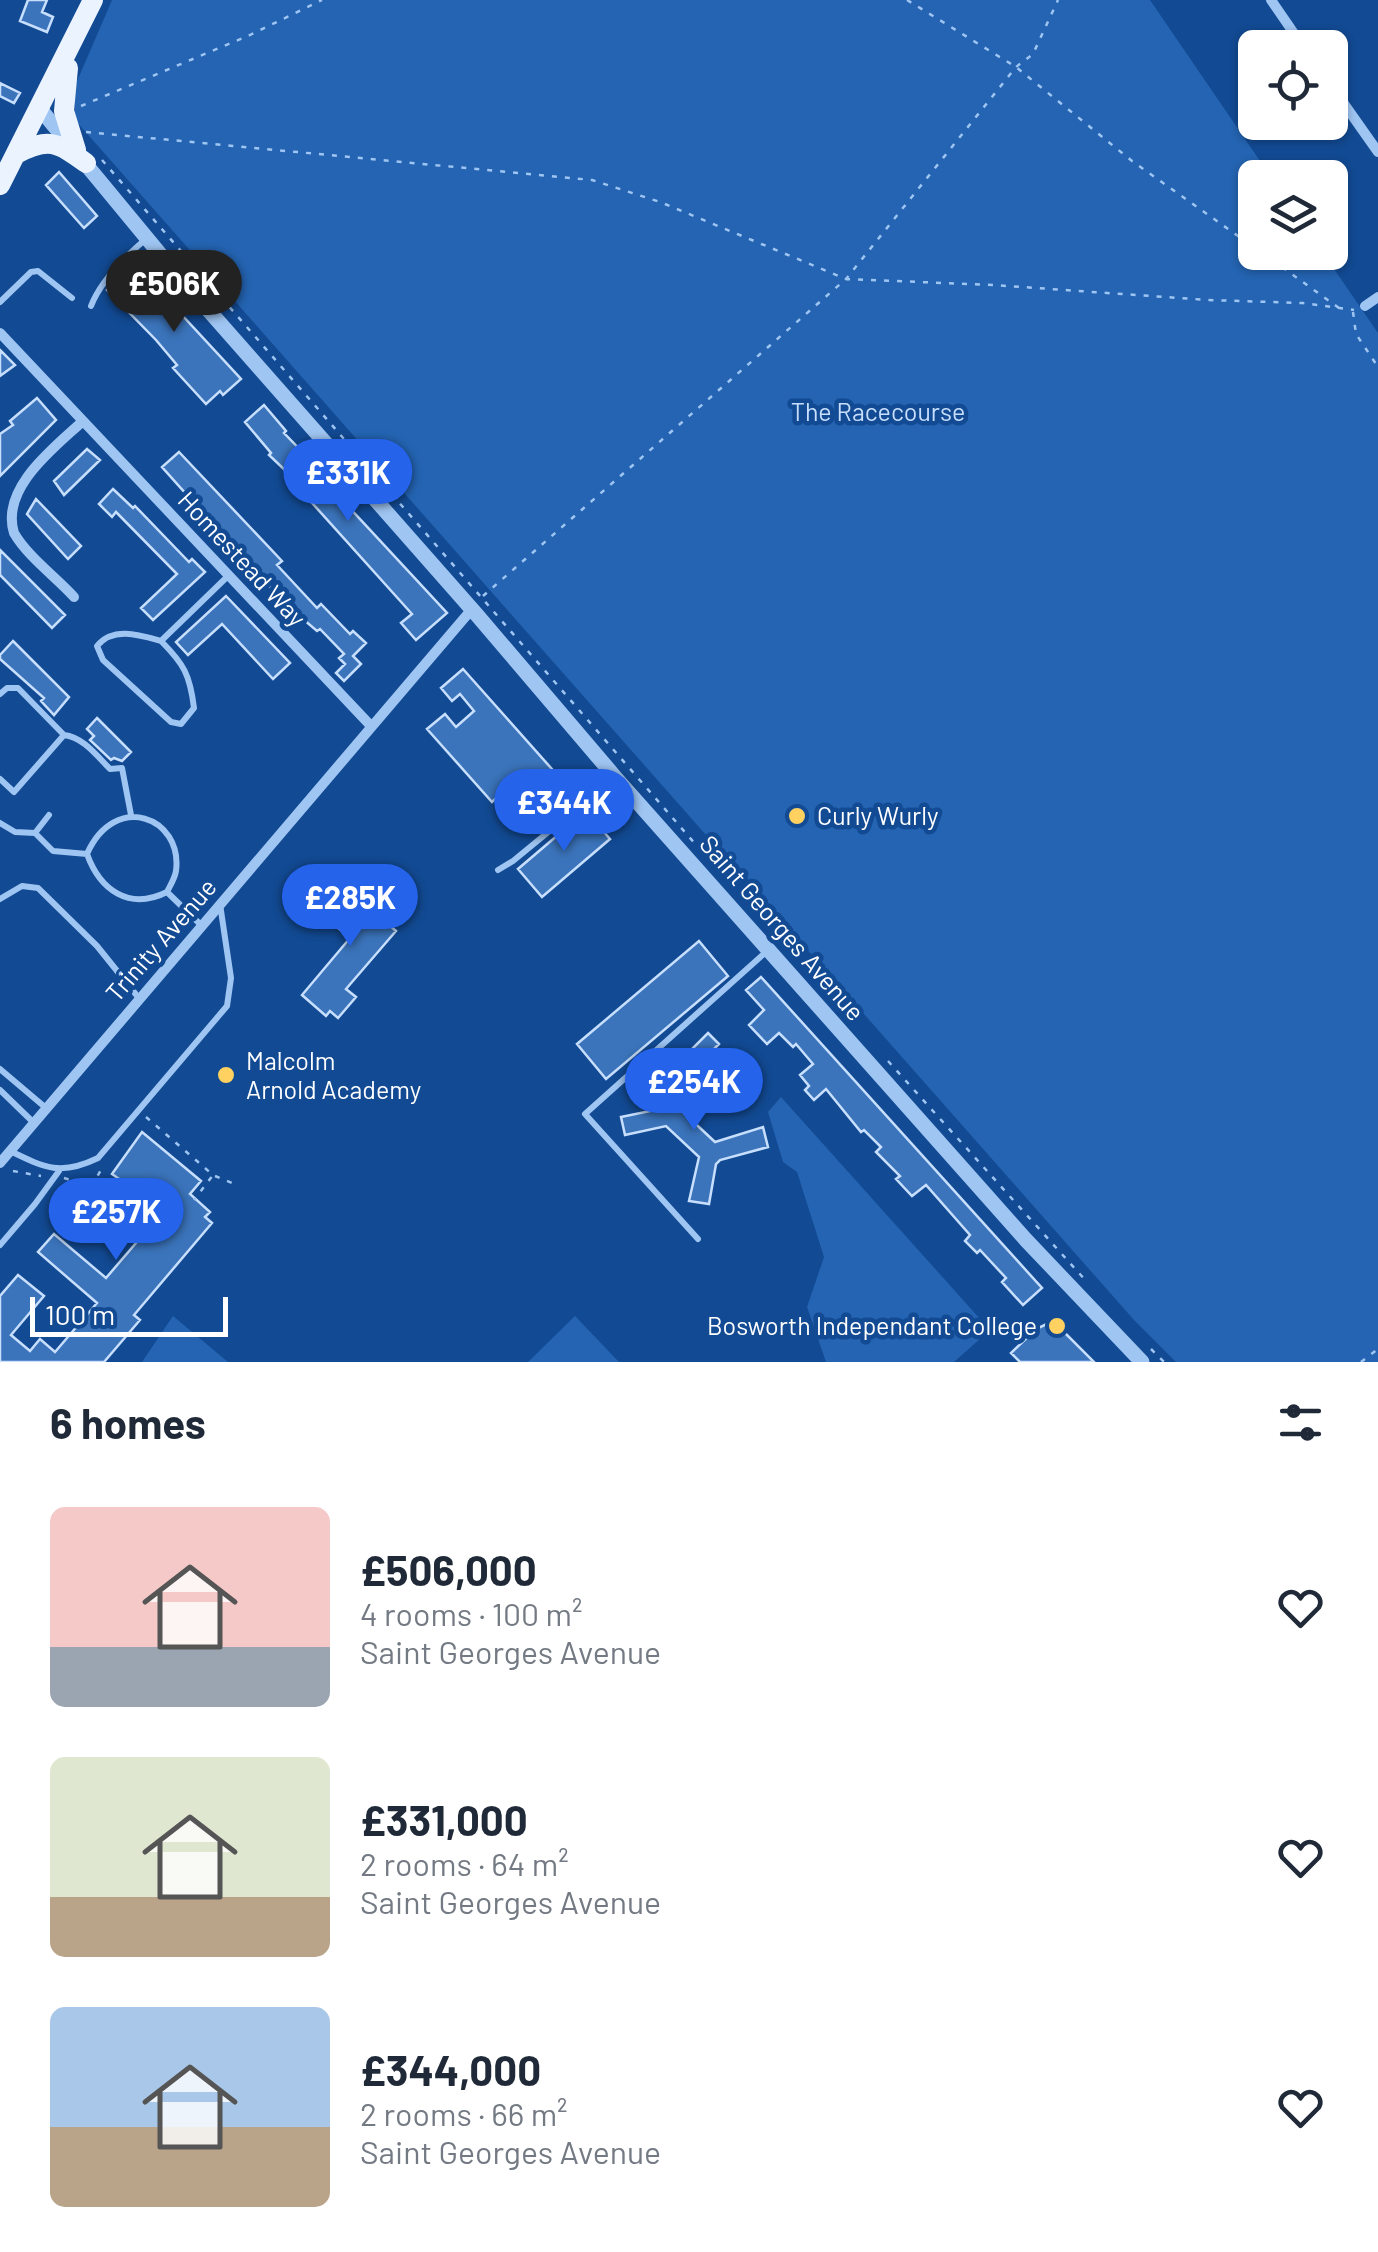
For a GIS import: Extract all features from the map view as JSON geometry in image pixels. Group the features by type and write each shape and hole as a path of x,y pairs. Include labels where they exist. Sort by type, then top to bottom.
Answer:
{"main road":[{"path":"0,184 94,0"},
{"path":"72,46 64,111 87,149"},
{"path":"16,154 50,142 68,149 87,149"}],"street":[{"path":"1271,0 1292,30"},
{"name":"Saint Georges Avenue","path":"40,110 87,149 174,271 477,603 614,777 1086,1306 1147,1356"},
{"path":"1348,110 1378,152"},
{"path":"1366,306 1378,297"},
{"name":"Homestead Way","path":"0,333 372,726"},
{"path":"72,590 15,535 8,519 8,500 27,474 83,421"},
{"name":"Trinity Avenue","path":"0,1163 477,603"}],"lane":[{"path":"91,306 97,290 115,272 118,262 148,237"},
{"path":"0,302 32,272 38,271 72,298"},
{"path":"161,641 230,574"},
{"path":"119,634 161,641 180,660 191,681 194,708 181,724 170,722 103,660 98,646 104,638 119,634"},
{"path":"0,694 7,688 18,688 64,736"},
{"path":"0,779 14,792 64,736 70,735 86,744 110,769 122,768 131,815"},
{"path":"498,870 513,862 614,777"},
{"path":"35,833 49,815"},
{"path":"131,815 146,818 161,828 174,846 176,872 167,892 132,900 108,891 93,871 87,854 104,828 131,815"},
{"path":"0,823 15,832 35,833 53,851 87,854"},
{"path":"0,899 22,886 38,888 98,946 138,997"},
{"path":"167,892 201,926"},
{"path":"10,1150 59,1170 80,1167 98,1158 227,1006 229,959 220,902"},
{"path":"698,1240 585,1114 768,950"},
{"path":"0,1069 46,1108"},
{"path":"0,1090 34,1123"},
{"path":"0,1245 59,1170"}],"path":[{"path":"68,111 250,35 322,0"},
{"path":"907,0 1016,67 1132,160 1238,236"},
{"path":"477,603 846,280 1016,67 1033,54 1058,0"},
{"path":"87,149 592,180 660,202 846,280 1303,303 1352,311 1356,334 1378,366"},
{"path":"87,149 477,603 730,884"},
{"path":"1287,270 1340,309"},
{"path":"889,1062 1087,1282"},
{"path":"146,1118 213,1176 232,1184"},
{"path":"100,1224 102,1213 92,1186 111,1157"},
{"path":"194,1200 213,1176"},
{"path":"1361,1362 1378,1349"},
{"path":"1147,1356 1164,1362"}],"green space":[{"name":"The Racecourse","path":"112,0 1150,0 1238,129 1238,140 1246,140 1259,160 1238,160 1238,270 1335,270 1378,333 1378,1362 1176,1362 1134,1320 75,120 75,86"},
{"path":"781,1097 990,1330 954,1362 826,1362 807,1307 824,1257 797,1172 783,1162 768,1112"},
{"path":"173,1316 228,1362 142,1362"},
{"path":"575,1316 619,1362 528,1362"}],"building":[{"path":"28,0 47,0 42,12 53,17 47,32 20,21"},
{"path":"0,83 20,93 14,103 0,96"},
{"path":"59,172 97,216 84,228 46,185"},
{"path":"132,261 241,379 223,395 220,391 206,404 173,368 177,365 156,340 107,290"},
{"path":"0,350 15,365 0,376"},
{"path":"37,398 56,420 0,476 0,434"},
{"path":"264,405 284,433 350,501 346,504 447,613 416,640 401,623 412,614 304,494 308,492 269,455 245,422"},
{"path":"87,449 100,460 64,495 54,481"},
{"path":"179,452 282,561 277,565 317,608 321,604 350,634 353,631 366,643 353,656 361,664 344,681 336,673 345,664 339,658 344,654 262,579 162,467"},
{"path":"113,489 189,562 192,559 205,572 153,620 141,608 177,574 116,512 112,517 99,504"},
{"path":"36,499 81,546 68,559 27,514"},
{"path":"0,550 65,615 52,628 0,575"},
{"path":"226,596 290,663 273,679 222,624 188,655 176,642"},
{"path":"13,641 69,697 54,715 41,701 44,698 0,659"},
{"path":"463,669 567,786 546,805 520,776 492,802 427,729 445,714 456,727 474,711 460,694 452,701 441,688"},
{"path":"97,718 131,752 122,761 111,760 90,740 94,736 87,729"},
{"path":"586,811 610,839 542,897 518,869"},
{"path":"366,881 385,898 373,911 396,931 346,989 356,997 338,1018 330,1011 326,1016 302,995 350,938 331,922 339,912 332,906 348,887 355,893"},
{"path":"699,941 728,976 606,1079 577,1044"},
{"path":"761,977 1042,1288 1023,1305 1002,1282 1006,1278 980,1250 977,1253 965,1241 970,1235 926,1185 912,1196 896,1179 900,1176 876,1152 881,1147 864,1130 861,1132 826,1089 814,1100 805,1090 809,1086 800,1075 813,1064 796,1044 793,1047 779,1033 767,1044 749,1025 764,1010 746,990"},
{"path":"708,1033 719,1044 703,1060 692,1049"},
{"path":"677,1062 696,1066 684,1113 715,1142 763,1127 768,1147 720,1160 709,1204 689,1201 699,1157 666,1126 625,1135 621,1117 665,1108"},
{"path":"142,1132 201,1181 190,1194 210,1212 205,1217 212,1223 134,1315 140,1320 104,1362 0,1362 0,1296 18,1275 44,1296 11,1335 30,1351 40,1339 55,1352 97,1303 38,1252 54,1234 106,1278 148,1229 127,1211 142,1195 112,1174"},
{"path":"1053,1321 1094,1362 1020,1362 1011,1353 1036,1329"}],"place":[{"name":"Curly Wurly","path":"797,816"},
{"name":"Malcolm Arnold Academy","path":"226,1075"},
{"name":"Bosworth Independant College","path":"1057,1326"}]}
